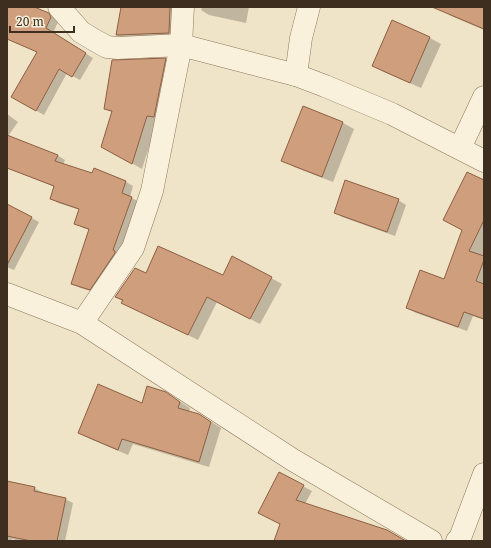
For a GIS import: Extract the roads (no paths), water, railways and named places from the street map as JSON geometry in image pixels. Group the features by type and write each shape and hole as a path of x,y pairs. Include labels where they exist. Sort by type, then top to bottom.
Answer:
{"street":[{"path":"59,7 81,32 106,47 118,48 181,45 296,75 392,114 484,161"},
{"path":"82,324 133,248 152,192 181,45 183,7"},
{"path":"296,75 301,38 310,7"},
{"path":"460,148 484,97"},
{"path":"7,294 82,324 293,460 431,541"},
{"path":"457,541 460,538 484,474"}]}
